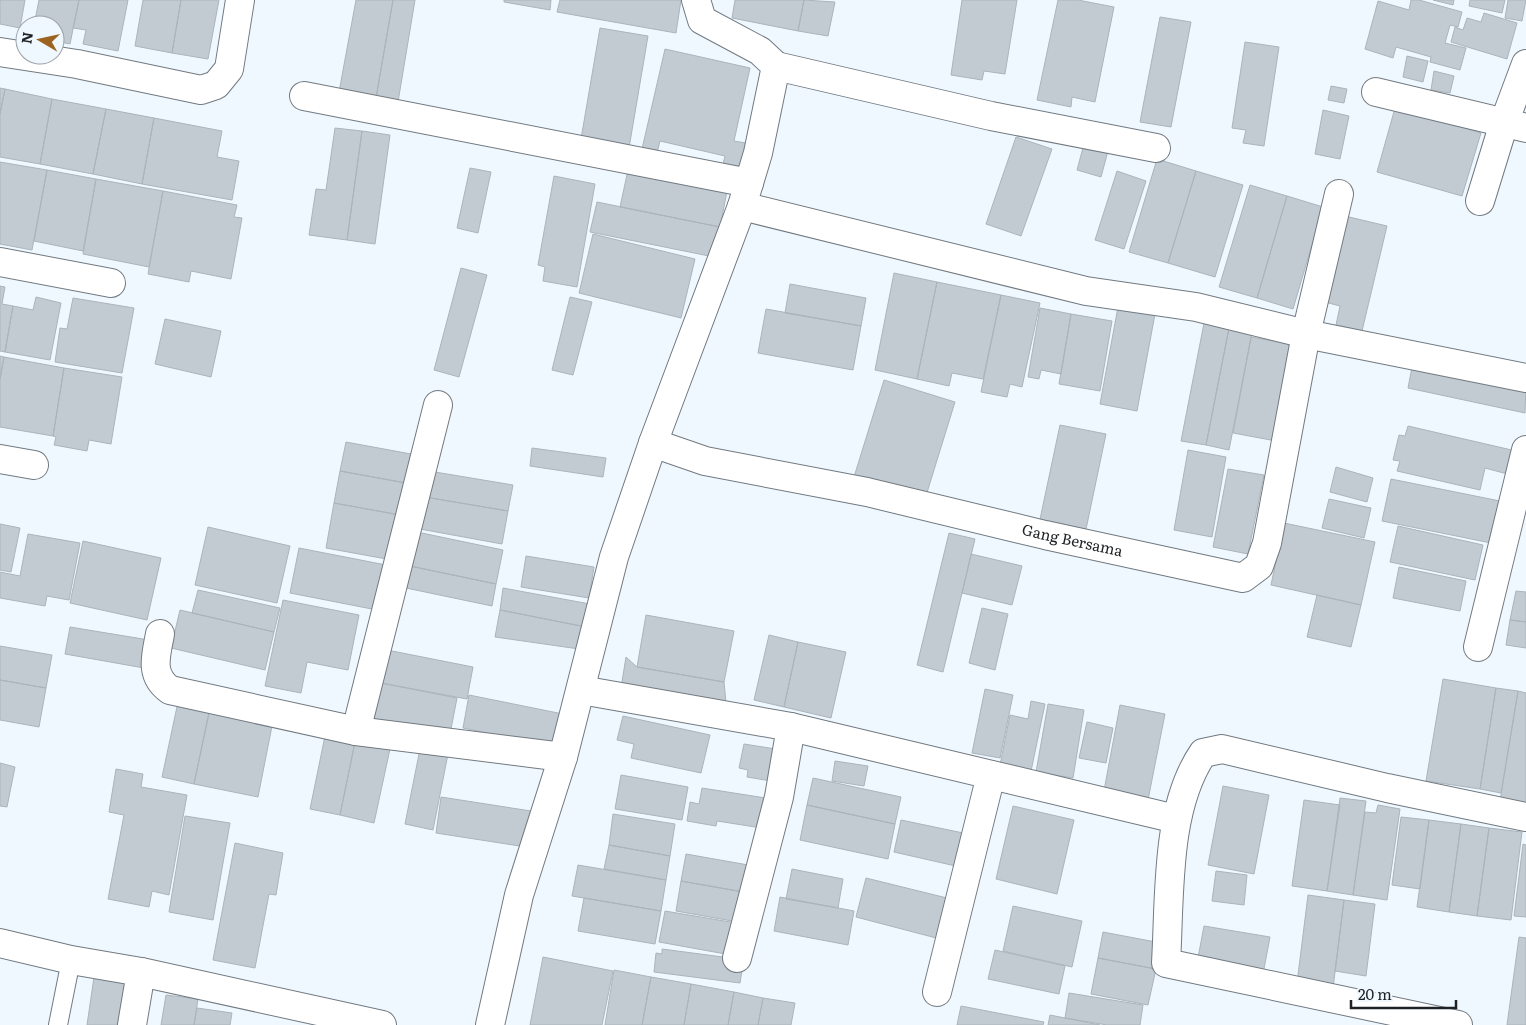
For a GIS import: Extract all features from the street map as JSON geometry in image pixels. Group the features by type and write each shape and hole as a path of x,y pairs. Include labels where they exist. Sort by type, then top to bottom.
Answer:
{"street":[{"path":"0,52 77,64 202,90 216,85 229,69 240,0"},
{"path":"696,0 702,20 760,51 776,66 991,116 1156,148"},
{"path":"1480,201 1515,126 1526,64"},
{"path":"490,1025 519,895 563,757 614,558 653,443 746,194 758,153 776,66"},
{"path":"1376,92 1515,126"},
{"path":"304,96 746,194 1086,291 1196,307 1306,334 1526,378"},
{"name":"Gang Bersama","path":"653,443 705,461 867,492 1045,535 1243,578 1259,566 1266,543 1306,334 1339,194"},
{"path":"0,262 111,283"},
{"path":"356,731 438,405"},
{"path":"1478,647 1526,450"},
{"path":"0,459 34,465"},
{"path":"160,634 155,669 162,684 170,690 356,731 563,757"},
{"path":"581,690 791,727 1176,818"},
{"path":"737,958 779,797 791,727"},
{"path":"1458,1025 1166,963 1176,818 1193,768 1203,753 1222,749 1387,788 1526,817"},
{"path":"937,992 991,775"},
{"path":"0,943 71,960 141,972 382,1025"},
{"path":"132,1025 141,972"}],"lane":[{"path":"58,1025 71,960"}],"building":[{"path":"0,0 25,0 22,15 15,15 15,27 0,24"},
{"path":"39,0 79,0 70,44 65,43 65,15 36,15"},
{"path":"79,0 128,0 118,51 83,44 86,30 73,28"},
{"path":"143,0 181,0 172,53 135,46"},
{"path":"181,0 219,0 208,59 172,53"},
{"path":"356,0 393,0 376,98 339,92"},
{"path":"393,0 415,0 398,102 376,98"},
{"path":"504,0 551,0 550,10 504,2"},
{"path":"560,0 681,0 676,33 557,12"},
{"path":"735,0 804,0 798,31 732,18"},
{"path":"804,0 835,2 828,36 798,31"},
{"path":"962,0 1017,0 1005,74 984,71 982,80 951,75"},
{"path":"1058,0 1078,0 1114,7 1095,102 1072,97 1071,107 1037,100"},
{"path":"1411,0 1419,0 1462,12 1458,27 1450,25 1445,43 1466,48 1460,70 1430,62 1431,57 1396,47 1393,58 1365,49 1378,1 1409,10"},
{"path":"1433,0 1454,0 1453,5"},
{"path":"1470,0 1505,0 1502,13 1469,6"},
{"path":"1508,0 1526,0 1522,21 1505,18"},
{"path":"1484,13 1517,23 1507,59 1451,42 1455,27 1463,30 1467,18 1481,22"},
{"path":"1160,17 1191,22 1171,127 1140,122"},
{"path":"600,28 648,36 629,148 581,139"},
{"path":"1245,42 1279,47 1264,146 1243,143 1246,130 1232,128"},
{"path":"665,49 750,68 734,141 746,143 740,168 723,164 725,156 660,141 657,153 642,149"},
{"path":"1407,56 1428,61 1423,82 1403,77"},
{"path":"1434,71 1454,76 1450,93 1431,90"},
{"path":"1331,86 1347,89 1344,103 1328,100"},
{"path":"0,88 5,89 0,114"},
{"path":"5,89 52,99 40,164 0,157 0,114"},
{"path":"52,99 106,109 93,174 40,164"},
{"path":"1395,108 1481,133 1462,196 1377,172"},
{"path":"106,109 154,118 142,184 93,174"},
{"path":"1323,110 1349,116 1340,159 1315,154"},
{"path":"154,118 222,131 217,157 239,161 232,200 142,184"},
{"path":"335,128 362,131 347,240 309,235 316,189 326,190"},
{"path":"362,131 390,135 375,244 347,240"},
{"path":"1016,137 1052,149 1021,236 986,224"},
{"path":"1084,144 1108,151 1101,177 1077,170"},
{"path":"1157,159 1196,171 1168,263 1129,252"},
{"path":"0,162 47,170 32,250 0,244"},
{"path":"470,168 491,172 478,233 457,228"},
{"path":"47,170 96,179 83,251 34,241"},
{"path":"628,170 727,191 720,227 620,207"},
{"path":"1117,171 1146,181 1124,249 1095,240"},
{"path":"1196,171 1243,185 1215,277 1168,263"},
{"path":"554,176 595,184 577,287 543,281 545,267 538,265"},
{"path":"96,179 163,191 149,267 83,254"},
{"path":"1250,185 1287,196 1257,298 1219,287"},
{"path":"163,191 237,205 234,217 242,218 231,279 191,271 189,282 148,274"},
{"path":"1287,196 1323,207 1293,309 1257,298"},
{"path":"597,202 720,227 714,257 590,232"},
{"path":"1345,216 1387,226 1362,331 1336,325 1340,306 1325,302"},
{"path":"593,234 695,259 681,318 579,293"},
{"path":"461,268 487,275 459,377 434,370"},
{"path":"894,273 937,282 917,379 875,370"},
{"path":"937,282 1001,295 983,379 952,373 949,386 917,379"},
{"path":"790,284 866,298 861,326 785,313"},
{"path":"0,286 5,287 2,304 13,306 5,352 0,351"},
{"path":"1001,295 1040,303 1022,387 1010,384 1007,397 981,392"},
{"path":"36,297 61,303 50,360 5,352 13,306 33,310"},
{"path":"570,297 592,302 573,375 552,370"},
{"path":"73,298 134,308 122,373 55,362 60,328 67,329"},
{"path":"1118,307 1155,314 1137,411 1100,404"},
{"path":"1040,308 1071,314 1061,374 1041,370 1039,379 1028,377"},
{"path":"766,309 861,326 853,370 758,353"},
{"path":"1071,314 1112,321 1100,391 1059,384"},
{"path":"1205,318 1230,323 1206,445 1181,441"},
{"path":"165,319 221,331 211,377 155,364"},
{"path":"1230,323 1253,328 1229,450 1206,445"},
{"path":"1251,337 1295,345 1276,441 1233,433"},
{"path":"0,356 4,357 0,379"},
{"path":"4,357 64,368 53,436 0,427 0,379"},
{"path":"1413,362 1526,386 1525,413 1408,388"},
{"path":"64,368 122,377 111,444 89,440 87,451 54,445 56,437 53,436"},
{"path":"884,380 955,402 925,499 854,477"},
{"path":"1060,425 1106,434 1085,534 1039,524"},
{"path":"1408,426 1516,451 1511,475 1485,468 1480,490 1397,471 1400,461 1393,460 1399,435 1405,436"},
{"path":"346,442 411,454 406,483 340,471"},
{"path":"532,448 606,458 603,477 530,466"},
{"path":"1188,450 1226,457 1212,537 1174,530"},
{"path":"1336,467 1373,478 1367,502 1330,492"},
{"path":"1228,469 1264,475 1248,554 1213,547"},
{"path":"340,471 406,483 400,515 334,503"},
{"path":"429,471 513,485 508,511 425,497"},
{"path":"1391,479 1500,501 1491,543 1382,521"},
{"path":"425,497 508,511 502,544 420,529"},
{"path":"1329,499 1371,508 1364,538 1322,528"},
{"path":"334,503 400,515 392,560 326,548"},
{"path":"1284,523 1375,542 1361,605 1271,585"},
{"path":"0,524 20,528 11,572 0,570"},
{"path":"1398,526 1483,545 1475,580 1390,562"},
{"path":"208,527 290,546 277,603 195,585"},
{"path":"417,532 503,550 496,584 410,566"},
{"path":"949,533 975,539 943,672 917,665"},
{"path":"28,534 80,543 69,600 47,596 45,606 0,598 0,572 20,576"},
{"path":"83,541 161,558 147,620 70,603"},
{"path":"299,548 386,565 377,610 290,593"},
{"path":"971,554 1022,566 1012,605 962,593"},
{"path":"526,556 594,567 589,598 521,587"},
{"path":"410,566 496,584 492,606 406,588"},
{"path":"1399,567 1466,581 1460,611 1393,598"},
{"path":"503,588 590,604 586,627 500,610"},
{"path":"198,590 280,608 274,632 192,613"},
{"path":"1516,591 1526,592 1526,622 1510,620"},
{"path":"1317,595 1361,605 1351,647 1307,637"},
{"path":"283,600 359,615 348,670 307,662 301,693 265,686"},
{"path":"982,608 1008,614 995,670 969,663"},
{"path":"180,610 274,632 265,670 171,648"},
{"path":"500,610 586,627 579,649 495,637"},
{"path":"646,615 734,631 724,682 637,667"},
{"path":"1510,620 1526,622 1526,648 1506,645"},
{"path":"70,627 149,640 144,668 65,654"},
{"path":"769,635 798,642 784,707 754,700"},
{"path":"798,642 846,652 831,718 784,707"},
{"path":"0,646 52,655 46,688 0,680"},
{"path":"387,650 473,667 467,699 381,683"},
{"path":"626,657 637,667 724,682 727,713 620,694"},
{"path":"1443,679 1496,688 1480,789 1426,781"},
{"path":"0,680 46,688 39,727 0,720"},
{"path":"381,683 457,698 450,734 374,719"},
{"path":"1496,688 1518,691 1501,793 1480,789"},
{"path":"985,689 1013,695 1000,758 972,753"},
{"path":"1518,691 1526,693 1526,805 1500,801"},
{"path":"469,695 563,714 556,747 463,728"},
{"path":"1031,701 1045,704 1030,776 999,770 1010,715 1028,719"},
{"path":"178,702 210,708 194,784 162,777"},
{"path":"1048,704 1084,710 1073,778 1036,772"},
{"path":"1120,705 1165,714 1147,805 1103,796"},
{"path":"210,708 273,721 258,797 194,784"},
{"path":"623,716 710,735 701,773 631,758 634,744 617,740"},
{"path":"1087,722 1113,728 1106,763 1079,758"},
{"path":"325,736 355,742 340,815 310,809"},
{"path":"355,742 390,749 374,823 340,815"},
{"path":"744,744 782,750 777,782 747,777 748,770 739,768"},
{"path":"420,749 448,754 433,830 405,824"},
{"path":"835,761 868,766 864,786 832,781"},
{"path":"0,763 15,767 7,807 0,806"},
{"path":"116,769 143,774 141,787 187,795 169,895 152,891 149,907 108,899 124,815 109,812"},
{"path":"621,775 688,787 682,820 615,809"},
{"path":"813,778 901,797 895,824 807,805"},
{"path":"1223,786 1269,795 1254,874 1208,865"},
{"path":"702,788 772,799 768,829 717,821 716,826 687,821 690,802 699,804"},
{"path":"441,797 531,811 526,847 436,833"},
{"path":"1340,798 1366,801 1353,895 1327,891"},
{"path":"1304,800 1340,805 1327,891 1292,886"},
{"path":"807,805 895,824 888,859 800,840"},
{"path":"1378,805 1400,809 1387,900 1353,895 1365,812 1376,813"},
{"path":"1013,806 1074,820 1057,894 996,879"},
{"path":"613,814 675,824 670,856 609,845"},
{"path":"185,816 230,823 213,920 169,912"},
{"path":"1401,817 1429,820 1420,889 1392,885"},
{"path":"901,820 968,834 960,867 894,852"},
{"path":"1429,820 1461,824 1449,912 1417,907"},
{"path":"1461,824 1489,828 1477,916 1449,912"},
{"path":"1489,828 1522,832 1511,920 1477,916"},
{"path":"235,843 283,853 276,895 269,894 255,968 213,960"},
{"path":"1523,844 1526,845 1526,917 1514,916"},
{"path":"609,845 670,856 666,880 604,869"},
{"path":"686,854 754,866 749,893 681,881"},
{"path":"578,865 666,880 661,911 572,896"},
{"path":"792,869 843,879 838,908 786,899"},
{"path":"1216,871 1247,875 1244,905 1212,901"},
{"path":"866,878 951,899 940,939 856,917"},
{"path":"681,881 749,893 743,923 676,911"},
{"path":"1308,895 1344,900 1333,988 1297,983"},
{"path":"780,897 854,911 848,945 774,931"},
{"path":"584,898 661,911 655,944 578,931"},
{"path":"1344,900 1375,904 1366,976 1335,971"},
{"path":"1013,906 1082,921 1072,967 1003,951"},
{"path":"665,911 736,923 731,955 659,942"},
{"path":"1204,926 1270,937 1263,974 1197,963"},
{"path":"1103,932 1161,943 1156,969 1098,958"},
{"path":"1519,937 1526,938 1526,1025 1507,1025"},
{"path":"662,949 723,957 723,962 743,964 740,983 654,972 656,953 662,954"},
{"path":"995,950 1065,966 1059,994 988,979"},
{"path":"543,957 613,971 602,1025 530,1025"},
{"path":"1098,958 1156,969 1148,1005 1091,994"},
{"path":"614,970 651,977 642,1025 605,1025"},
{"path":"94,977 132,983 125,1025 87,1025"},
{"path":"651,977 691,984 684,1025 642,1025"},
{"path":"691,984 734,992 728,1025 684,1025"},
{"path":"734,992 763,998 758,1025 728,1025"},
{"path":"1069,993 1143,1005 1140,1025 1107,1025 1065,1018"},
{"path":"166,995 198,999 194,1025 161,1025"},
{"path":"763,998 795,1003 791,1025 758,1025"},
{"path":"961,1006 1044,1022 1043,1025 957,1025"},
{"path":"197,1008 232,1013 230,1025 194,1025"},
{"path":"1050,1015 1100,1025 1048,1025"}]}
